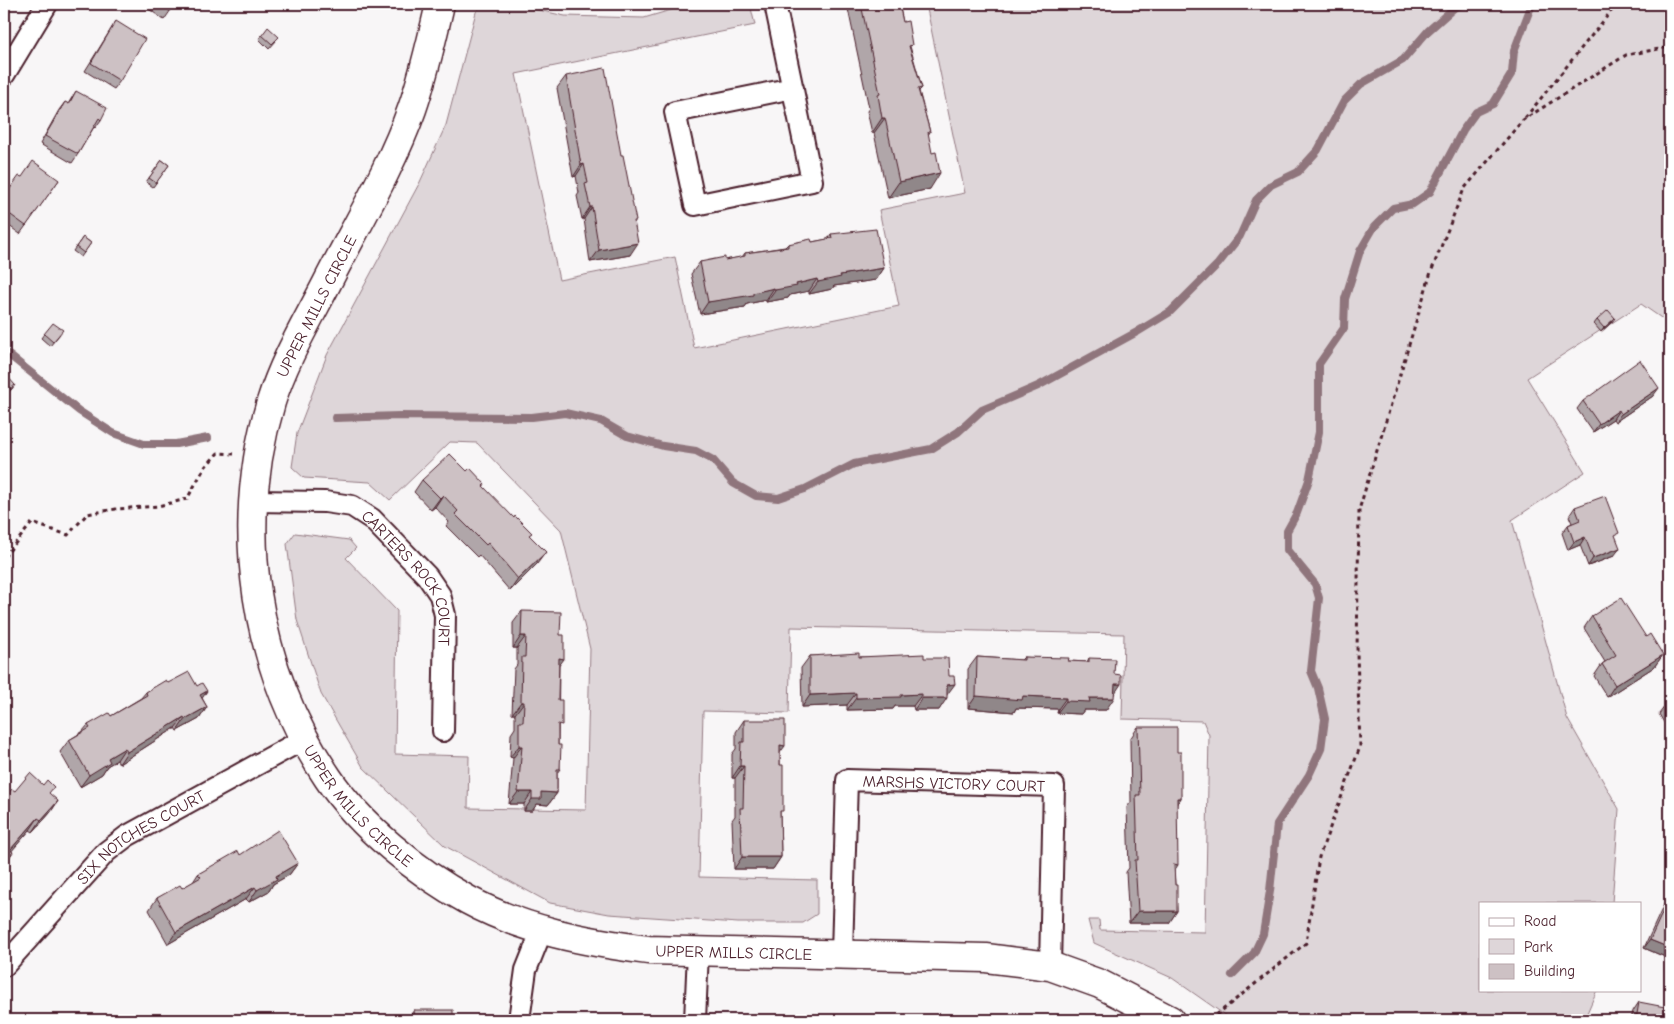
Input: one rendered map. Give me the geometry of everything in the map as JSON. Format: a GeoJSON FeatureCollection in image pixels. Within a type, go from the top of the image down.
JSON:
{"type":"FeatureCollection","features":[{"type":"Feature","properties":{"kind":"street"},"geometry":{"type":"LineString","coordinates":[[4,75],[47,4]]}},
{"type":"Feature","properties":{"kind":"street","name":"UPPER MILLS CIRCLE"},"geometry":{"type":"LineString","coordinates":[[440,4],[411,110],[381,177],[284,364],[270,404],[258,456],[250,534],[254,570],[268,646],[280,684],[304,739],[329,780],[349,805],[374,831],[434,880],[469,901],[542,930],[602,944],[648,950],[842,953],[986,958],[1050,966],[1100,984],[1170,1020]]}},
{"type":"Feature","properties":{"kind":"street"},"geometry":{"type":"LineString","coordinates":[[775,4],[793,88],[812,181],[695,205],[675,112],[793,88]]}},
{"type":"Feature","properties":{"kind":"street","name":"CARTERS ROCK COURT"},"geometry":{"type":"LineString","coordinates":[[252,501],[325,502],[352,506],[372,519],[427,576],[440,595],[445,614],[442,731]]}},
{"type":"Feature","properties":{"kind":"street","name":"SIX NOTCHES COURT"},"geometry":{"type":"LineString","coordinates":[[4,966],[106,852],[127,836],[304,739]]}},
{"type":"Feature","properties":{"kind":"street","name":"MARSHS VICTORY COURT"},"geometry":{"type":"LineString","coordinates":[[842,953],[846,780],[1054,786],[1050,966]]}},
{"type":"Feature","properties":{"kind":"street"},"geometry":{"type":"LineString","coordinates":[[519,1020],[526,970],[542,930]]}},
{"type":"Feature","properties":{"kind":"street"},"geometry":{"type":"LineString","coordinates":[[695,1020],[698,952]]}},
{"type":"Feature","properties":{"kind":"path"},"geometry":{"type":"LineString","coordinates":[[1210,1020],[1306,943],[1320,857],[1360,747],[1357,653],[1359,510],[1431,272],[1464,190],[1617,4]]}},
{"type":"Feature","properties":{"kind":"path"},"geometry":{"type":"LineString","coordinates":[[1523,120],[1626,55],[1670,47]]}},
{"type":"Feature","properties":{"kind":"path"},"geometry":{"type":"LineString","coordinates":[[4,557],[32,522],[68,535],[87,514],[116,509],[158,506],[187,499],[205,467],[218,453],[258,456]]}},
{"type":"Feature","properties":{"kind":"green space"},"geometry":{"type":"Polygon","coordinates":[[[482,4],[512,4],[565,16],[644,18],[691,4],[750,4],[755,25],[516,74],[559,280],[675,257],[694,348],[899,306],[879,210],[965,193],[926,4],[1670,4],[1670,324],[1641,304],[1527,378],[1585,472],[1512,520],[1567,718],[1619,809],[1612,902],[1479,902],[1479,992],[1596,992],[1584,1020],[1232,1020],[1172,978],[1094,943],[1088,920],[1099,920],[1100,930],[1205,932],[1209,735],[1203,721],[1122,719],[1124,634],[791,627],[789,713],[703,711],[699,877],[817,880],[817,914],[803,923],[738,923],[609,914],[550,903],[445,846],[363,767],[321,694],[297,620],[287,544],[295,533],[349,540],[356,548],[346,558],[397,611],[395,754],[469,756],[468,808],[586,810],[590,649],[561,530],[477,443],[450,442],[390,500],[370,482],[304,478],[292,467],[297,433],[327,355],[420,182],[446,125],[476,12],[482,4]]]}},
{"type":"Feature","properties":{"kind":"building"},"geometry":{"type":"Polygon","coordinates":[[[159,4],[175,4],[170,11],[159,4]]]}},
{"type":"Feature","properties":{"kind":"building"},"geometry":{"type":"Polygon","coordinates":[[[861,4],[899,4],[903,22],[908,21],[912,45],[909,46],[922,88],[918,89],[930,132],[928,132],[932,153],[936,152],[940,173],[899,182],[885,118],[882,118],[878,95],[880,94],[861,4]]]}},
{"type":"Feature","properties":{"kind":"building"},"geometry":{"type":"Polygon","coordinates":[[[116,21],[145,39],[120,81],[91,63],[116,21]]]}},
{"type":"Feature","properties":{"kind":"building"},"geometry":{"type":"Polygon","coordinates":[[[268,27],[279,37],[272,44],[262,35],[268,27]]]}},
{"type":"Feature","properties":{"kind":"building"},"geometry":{"type":"Polygon","coordinates":[[[605,68],[621,155],[623,155],[636,221],[634,221],[638,243],[599,250],[592,207],[590,207],[585,184],[588,183],[584,164],[581,165],[566,76],[605,68]]]}},
{"type":"Feature","properties":{"kind":"building"},"geometry":{"type":"Polygon","coordinates":[[[76,91],[107,108],[78,154],[45,136],[65,102],[69,104],[76,91]]]}},
{"type":"Feature","properties":{"kind":"building"},"geometry":{"type":"Polygon","coordinates":[[[162,160],[169,165],[156,183],[149,178],[162,160]]]}},
{"type":"Feature","properties":{"kind":"building"},"geometry":{"type":"Polygon","coordinates":[[[33,161],[59,180],[26,226],[4,210],[4,197],[33,161]]]}},
{"type":"Feature","properties":{"kind":"building"},"geometry":{"type":"Polygon","coordinates":[[[876,229],[884,268],[840,275],[841,277],[818,282],[817,279],[796,284],[797,286],[775,290],[774,288],[753,293],[753,295],[708,302],[700,262],[725,257],[725,260],[745,256],[745,253],[788,247],[788,244],[811,239],[812,242],[832,238],[831,234],[876,229]]]}},
{"type":"Feature","properties":{"kind":"building"},"geometry":{"type":"Polygon","coordinates":[[[83,237],[91,243],[84,253],[76,247],[83,237]]]}},
{"type":"Feature","properties":{"kind":"building"},"geometry":{"type":"Polygon","coordinates":[[[1608,310],[1615,318],[1604,328],[1597,320],[1608,310]]]}},
{"type":"Feature","properties":{"kind":"building"},"geometry":{"type":"Polygon","coordinates":[[[53,323],[63,330],[53,342],[44,334],[53,323]]]}},
{"type":"Feature","properties":{"kind":"building"},"geometry":{"type":"Polygon","coordinates":[[[1640,360],[1659,388],[1621,414],[1619,410],[1599,424],[1583,401],[1640,360]]]}},
{"type":"Feature","properties":{"kind":"building"},"geometry":{"type":"Polygon","coordinates":[[[7,376],[15,385],[4,394],[4,379],[7,376]]]}},
{"type":"Feature","properties":{"kind":"building"},"geometry":{"type":"Polygon","coordinates":[[[450,454],[467,471],[470,468],[485,484],[483,486],[514,518],[515,516],[532,533],[529,535],[546,552],[518,579],[488,543],[486,545],[455,514],[458,511],[443,495],[440,498],[422,480],[450,454]]]}},
{"type":"Feature","properties":{"kind":"building"},"geometry":{"type":"Polygon","coordinates":[[[1605,496],[1619,533],[1615,535],[1620,548],[1593,558],[1585,537],[1574,542],[1568,525],[1580,520],[1575,507],[1605,496]]]}},
{"type":"Feature","properties":{"kind":"building"},"geometry":{"type":"Polygon","coordinates":[[[1621,598],[1646,637],[1650,634],[1663,655],[1615,685],[1602,664],[1616,655],[1592,616],[1621,598]]]}},
{"type":"Feature","properties":{"kind":"building"},"geometry":{"type":"Polygon","coordinates":[[[522,611],[561,612],[560,635],[564,635],[564,659],[559,658],[558,700],[562,700],[562,725],[558,724],[558,745],[561,745],[560,769],[557,769],[557,793],[541,792],[541,799],[532,799],[532,792],[518,792],[522,746],[519,746],[519,722],[523,722],[524,702],[521,702],[522,657],[525,657],[526,636],[521,636],[522,611]]]}},
{"type":"Feature","properties":{"kind":"building"},"geometry":{"type":"Polygon","coordinates":[[[859,653],[859,657],[924,654],[924,658],[948,658],[949,676],[954,676],[955,684],[947,685],[947,698],[922,698],[922,694],[901,695],[901,697],[856,698],[856,693],[810,695],[810,656],[859,653]]]}},
{"type":"Feature","properties":{"kind":"building"},"geometry":{"type":"Polygon","coordinates":[[[977,657],[1024,660],[1024,657],[1069,658],[1068,661],[1089,662],[1089,658],[1115,659],[1114,674],[1121,675],[1121,684],[1115,684],[1114,698],[1089,698],[1090,702],[1066,701],[1066,698],[1023,696],[1022,700],[976,696],[977,657]]]}},
{"type":"Feature","properties":{"kind":"building"},"geometry":{"type":"Polygon","coordinates":[[[189,672],[197,686],[202,683],[207,691],[200,695],[207,707],[185,719],[184,717],[127,752],[125,748],[108,758],[110,762],[89,775],[69,740],[90,728],[88,725],[109,713],[111,716],[147,695],[146,692],[166,680],[168,683],[189,672]]]}},
{"type":"Feature","properties":{"kind":"building"},"geometry":{"type":"Polygon","coordinates":[[[1670,703],[1670,715],[1665,706],[1670,703]]]}},
{"type":"Feature","properties":{"kind":"building"},"geometry":{"type":"Polygon","coordinates":[[[744,720],[785,720],[785,746],[780,745],[780,765],[783,765],[783,811],[780,811],[781,857],[742,857],[740,808],[743,808],[744,766],[740,766],[741,742],[744,742],[744,720]]]}},
{"type":"Feature","properties":{"kind":"building"},"geometry":{"type":"Polygon","coordinates":[[[1138,727],[1177,727],[1177,752],[1181,752],[1181,798],[1177,798],[1178,865],[1174,864],[1175,885],[1177,885],[1177,911],[1138,911],[1135,860],[1138,860],[1136,795],[1140,795],[1138,727]]]}},
{"type":"Feature","properties":{"kind":"building"},"geometry":{"type":"Polygon","coordinates":[[[30,773],[43,785],[47,780],[54,787],[49,793],[58,801],[41,820],[38,818],[10,850],[13,852],[4,863],[4,798],[12,789],[15,791],[30,773]]]}},
{"type":"Feature","properties":{"kind":"building"},"geometry":{"type":"Polygon","coordinates":[[[278,830],[298,863],[276,876],[277,879],[257,890],[255,887],[176,932],[157,898],[180,885],[182,888],[201,877],[198,874],[238,851],[240,855],[278,830]]]}},
{"type":"Feature","properties":{"kind":"building"},"geometry":{"type":"Polygon","coordinates":[[[1670,896],[1670,948],[1650,940],[1670,896]]]}},
{"type":"Feature","properties":{"kind":"building"},"geometry":{"type":"Polygon","coordinates":[[[1639,1002],[1670,1008],[1670,1020],[1636,1020],[1639,1002]]]}},
{"type":"Feature","properties":{"kind":"building"},"geometry":{"type":"Polygon","coordinates":[[[414,1010],[453,1010],[453,1020],[415,1020],[414,1010]]]}},
{"type":"Feature","properties":{"kind":"building"},"geometry":{"type":"Polygon","coordinates":[[[776,1018],[815,1018],[815,1020],[776,1020],[776,1018]]]}},
{"type":"Feature","properties":{"kind":"waterway"},"geometry":{"type":"LineString","coordinates":[[335,418],[399,416],[532,417],[565,413],[601,421],[627,436],[663,446],[696,451],[713,460],[733,483],[756,496],[778,498],[805,489],[854,464],[931,449],[958,432],[982,410],[1038,386],[1170,312],[1218,264],[1240,236],[1256,200],[1271,185],[1298,172],[1318,150],[1344,101],[1361,84],[1403,60],[1428,31],[1455,7],[1465,4]]}},
{"type":"Feature","properties":{"kind":"waterway"},"geometry":{"type":"LineString","coordinates":[[1232,975],[1254,953],[1263,934],[1270,891],[1277,824],[1309,775],[1321,749],[1325,719],[1318,688],[1311,671],[1319,598],[1315,584],[1287,550],[1287,531],[1297,513],[1309,480],[1319,432],[1319,364],[1344,328],[1345,299],[1360,251],[1374,227],[1393,208],[1413,204],[1430,192],[1463,130],[1476,112],[1493,104],[1512,73],[1514,51],[1532,4]]}},
{"type":"Feature","properties":{"kind":"waterway"},"geometry":{"type":"LineString","coordinates":[[4,351],[79,411],[113,433],[144,444],[176,444],[208,438]]}}]}
